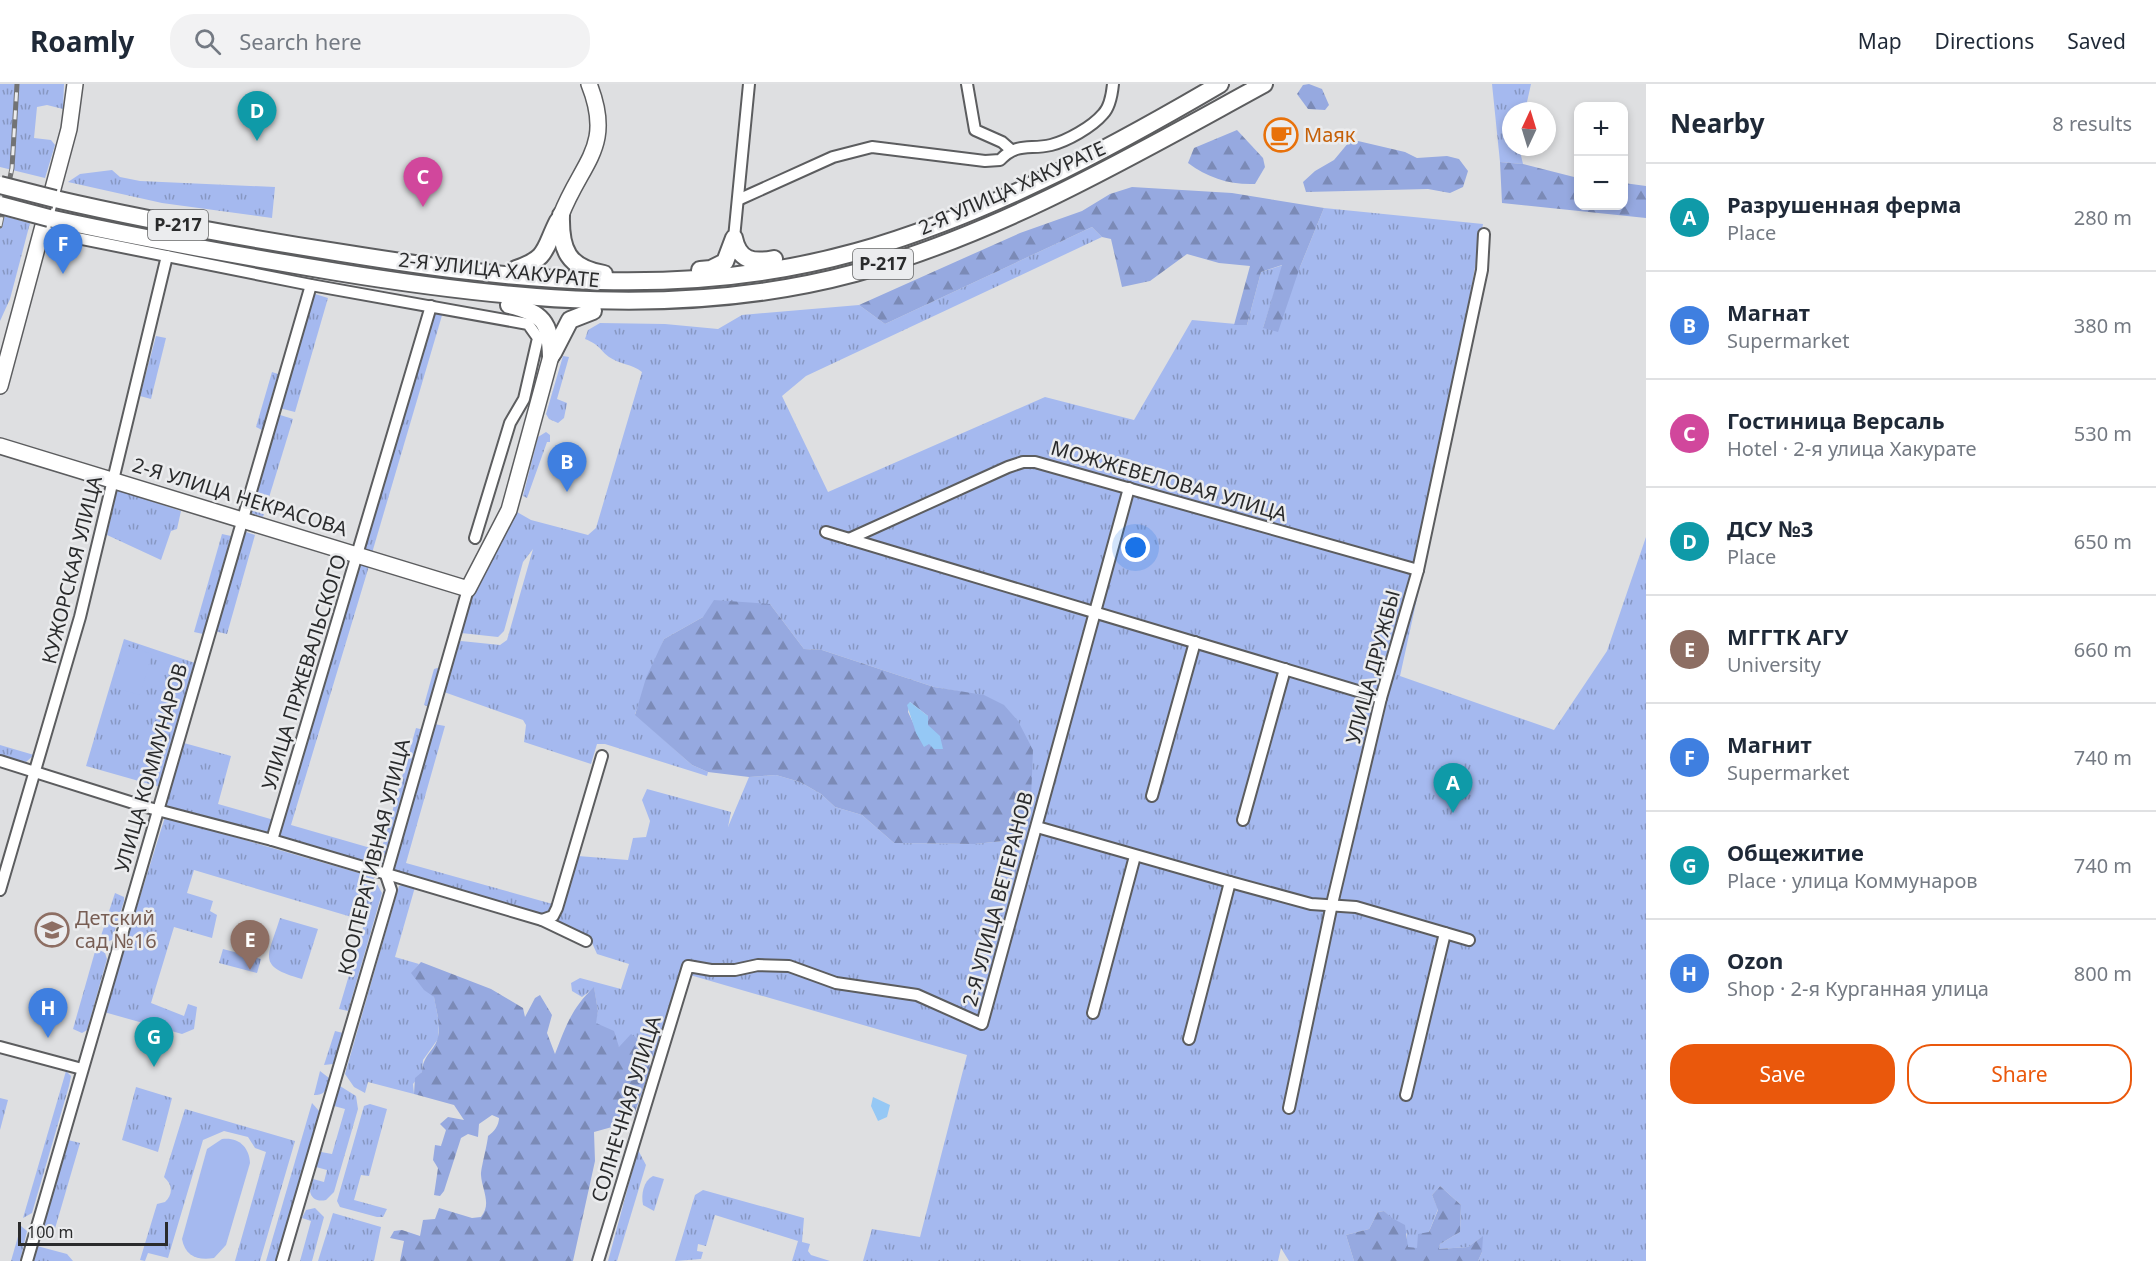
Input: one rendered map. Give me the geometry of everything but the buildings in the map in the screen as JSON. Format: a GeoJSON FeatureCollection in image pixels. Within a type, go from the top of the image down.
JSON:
{"type":"FeatureCollection","features":[{"type":"Feature","properties":{"kind":"main road"},"geometry":{"type":"LineString","coordinates":[[0,386],[46,225],[69,129],[75,84]]}},
{"type":"Feature","properties":{"kind":"main road"},"geometry":{"type":"LineString","coordinates":[[516,269],[540,258],[547,250],[563,210],[590,161],[598,141],[598,115],[589,84]]}},
{"type":"Feature","properties":{"kind":"main road","name":"2-Я УЛИЦА ХАКУРАТЕ"},"geometry":{"type":"LineString","coordinates":[[0,185],[174,225],[301,247],[516,278],[717,278],[804,264],[911,234],[991,205],[1157,120],[1220,84]]}},
{"type":"Feature","properties":{"kind":"main road","name":"2-Я УЛИЦА ХАКУРАТЕ"},"geometry":{"type":"LineString","coordinates":[[46,225],[170,243],[432,287],[603,308],[789,288],[854,273],[931,249],[1042,202],[1264,84]]}},
{"type":"Feature","properties":{"kind":"main road"},"geometry":{"type":"LineString","coordinates":[[435,267],[478,265],[608,277],[711,269],[845,245],[1023,189]]}},
{"type":"Feature","properties":{"kind":"main road"},"geometry":{"type":"LineString","coordinates":[[0,205],[46,225]]}},
{"type":"Feature","properties":{"kind":"main road"},"geometry":{"type":"LineString","coordinates":[[563,210],[562,243],[571,259],[581,269],[608,277]]}},
{"type":"Feature","properties":{"kind":"main road"},"geometry":{"type":"LineString","coordinates":[[734,238],[739,253],[747,260],[758,262]]}},
{"type":"Feature","properties":{"kind":"main road"},"geometry":{"type":"LineString","coordinates":[[711,269],[725,262],[734,238]]}},
{"type":"Feature","properties":{"kind":"main road"},"geometry":{"type":"LineString","coordinates":[[432,287],[532,310],[545,324],[550,339],[551,356]]}},
{"type":"Feature","properties":{"kind":"main road"},"geometry":{"type":"LineString","coordinates":[[512,305],[603,308]]}},
{"type":"Feature","properties":{"kind":"main road"},"geometry":{"type":"LineString","coordinates":[[551,356],[570,320],[603,308]]}},
{"type":"Feature","properties":{"kind":"main road","name":"КООПЕРАТИВНАЯ УЛИЦА"},"geometry":{"type":"LineString","coordinates":[[468,589],[509,510],[551,356]]}},
{"type":"Feature","properties":{"kind":"main road","name":"2-Я УЛИЦА НЕКРАСОВА"},"geometry":{"type":"LineString","coordinates":[[0,446],[468,589]]}},
{"type":"Feature","properties":{"kind":"street"},"geometry":{"type":"LineString","coordinates":[[734,238],[740,199],[748,84]]}},
{"type":"Feature","properties":{"kind":"street"},"geometry":{"type":"LineString","coordinates":[[967,84],[975,130],[1002,142],[1010,150]]}},
{"type":"Feature","properties":{"kind":"street"},"geometry":{"type":"LineString","coordinates":[[740,199],[852,150],[891,148],[985,161],[1000,160],[1010,150],[1053,145],[1080,131],[1103,114],[1111,97],[1113,84]]}},
{"type":"Feature","properties":{"kind":"street","name":"2-Я УЛИЦА ХАКУРАТЕ"},"geometry":{"type":"LineString","coordinates":[[46,225],[167,256],[311,285],[528,324],[538,338],[524,399],[510,423],[475,538]]}},
{"type":"Feature","properties":{"kind":"street","name":"УЛИЦА ДРУЖБЫ"},"geometry":{"type":"LineString","coordinates":[[1289,1108],[1332,904],[1381,698],[1418,570],[1482,270],[1484,234]]}},
{"type":"Feature","properties":{"kind":"street","name":"КУЖОРСКАЯ УЛИЦА"},"geometry":{"type":"LineString","coordinates":[[0,890],[80,617],[167,256]]}},
{"type":"Feature","properties":{"kind":"street","name":"УЛИЦА КОММУНАРОВ"},"geometry":{"type":"LineString","coordinates":[[27,1261],[311,285]]}},
{"type":"Feature","properties":{"kind":"street","name":"УЛИЦА ПРЖЕВАЛЬСКОГО"},"geometry":{"type":"LineString","coordinates":[[272,840],[431,306]]}},
{"type":"Feature","properties":{"kind":"street","name":"МОЖЖЕВЕЛОВАЯ УЛИЦА"},"geometry":{"type":"LineString","coordinates":[[849,539],[1023,462],[1035,462],[1418,570]]}},
{"type":"Feature","properties":{"kind":"street","name":"2-Я УЛИЦА ВЕТЕРАНОВ"},"geometry":{"type":"LineString","coordinates":[[688,966],[711,970],[735,970],[758,965],[789,966],[836,983],[917,995],[982,1024],[1129,488]]}},
{"type":"Feature","properties":{"kind":"street"},"geometry":{"type":"LineString","coordinates":[[826,532],[1381,698]]}},
{"type":"Feature","properties":{"kind":"street","name":"КООПЕРАТИВНАЯ УЛИЦА"},"geometry":{"type":"LineString","coordinates":[[282,1261],[391,890],[387,875],[468,589]]}},
{"type":"Feature","properties":{"kind":"street"},"geometry":{"type":"LineString","coordinates":[[1152,796],[1195,642]]}},
{"type":"Feature","properties":{"kind":"street"},"geometry":{"type":"LineString","coordinates":[[1243,820],[1285,669]]}},
{"type":"Feature","properties":{"kind":"street"},"geometry":{"type":"LineString","coordinates":[[542,920],[553,916],[557,908],[602,756]]}},
{"type":"Feature","properties":{"kind":"street"},"geometry":{"type":"LineString","coordinates":[[0,761],[157,810],[272,840],[542,920],[586,941]]}},
{"type":"Feature","properties":{"kind":"street"},"geometry":{"type":"LineString","coordinates":[[1037,827],[1311,904],[1356,907],[1469,940]]}},
{"type":"Feature","properties":{"kind":"street"},"geometry":{"type":"LineString","coordinates":[[1093,1013],[1135,856]]}},
{"type":"Feature","properties":{"kind":"street"},"geometry":{"type":"LineString","coordinates":[[1189,1039],[1230,882]]}},
{"type":"Feature","properties":{"kind":"street"},"geometry":{"type":"LineString","coordinates":[[1406,1095],[1445,933]]}},
{"type":"Feature","properties":{"kind":"street","name":"СОЛНЕЧНАЯ УЛИЦА"},"geometry":{"type":"LineString","coordinates":[[598,1261],[688,966]]}},
{"type":"Feature","properties":{"kind":"street"},"geometry":{"type":"LineString","coordinates":[[0,1047],[82,1069]]}},
{"type":"Feature","properties":{"kind":"green space"},"geometry":{"type":"Polygon","coordinates":[[[0,84],[64,84],[63,109],[47,105],[37,107],[34,138],[51,140],[55,145],[45,178],[0,167],[0,84]]]}},
{"type":"Feature","properties":{"kind":"green space"},"geometry":{"type":"Polygon","coordinates":[[[1309,84],[1322,89],[1329,105],[1325,110],[1308,109],[1297,94],[1303,85],[1309,84]]]}},
{"type":"Feature","properties":{"kind":"green space"},"geometry":{"type":"Polygon","coordinates":[[[1492,84],[1531,84],[1527,102],[1502,102],[1502,156],[1521,156],[1523,164],[1500,162],[1492,84]]]}},
{"type":"Feature","properties":{"kind":"green space"},"geometry":{"type":"Polygon","coordinates":[[[1237,130],[1263,158],[1265,167],[1255,184],[1220,180],[1188,163],[1194,148],[1237,130]]]}},
{"type":"Feature","properties":{"kind":"green space"},"geometry":{"type":"Polygon","coordinates":[[[1358,141],[1405,152],[1417,158],[1447,156],[1459,159],[1468,171],[1463,187],[1450,193],[1428,189],[1306,192],[1303,182],[1315,171],[1334,160],[1349,142],[1358,141]]]}},
{"type":"Feature","properties":{"kind":"green space"},"geometry":{"type":"Polygon","coordinates":[[[1500,162],[1523,164],[1574,177],[1574,210],[1628,210],[1628,184],[1646,186],[1646,218],[1502,203],[1500,162]]]}},
{"type":"Feature","properties":{"kind":"green space"},"geometry":{"type":"Polygon","coordinates":[[[112,170],[120,177],[140,181],[275,187],[272,218],[162,203],[68,182],[80,174],[112,170]]]}},
{"type":"Feature","properties":{"kind":"green space"},"geometry":{"type":"Polygon","coordinates":[[[1132,187],[1232,193],[1324,208],[1300,267],[1278,332],[1263,328],[1282,265],[1261,272],[1247,325],[1234,325],[1250,266],[1219,263],[1187,254],[1150,281],[1122,287],[1111,239],[1102,237],[1092,227],[885,324],[859,305],[1020,233],[1082,211],[1110,194],[1132,187]]]}},
{"type":"Feature","properties":{"kind":"green space"},"geometry":{"type":"Polygon","coordinates":[[[1324,208],[1483,224],[1444,436],[1425,518],[1434,521],[1400,676],[1554,730],[1607,651],[1646,537],[1646,1261],[1478,1261],[1482,1252],[1482,1237],[1468,1247],[1439,1249],[1440,1244],[1460,1232],[1461,1205],[1440,1186],[1432,1195],[1438,1209],[1429,1232],[1417,1248],[1407,1248],[1407,1234],[1384,1211],[1378,1212],[1369,1229],[1346,1235],[1354,1261],[1289,1261],[1281,1248],[1278,1261],[863,1261],[872,1229],[920,1237],[967,1055],[683,973],[654,1059],[647,1047],[619,1047],[595,1023],[598,1011],[594,988],[582,997],[572,991],[571,983],[580,978],[621,989],[629,964],[597,954],[589,936],[557,923],[558,915],[578,856],[628,860],[633,838],[646,837],[650,821],[642,800],[647,789],[731,812],[728,827],[749,777],[776,775],[800,782],[821,794],[835,807],[862,815],[894,843],[975,844],[1003,841],[1030,810],[1029,790],[984,696],[934,687],[822,650],[804,649],[770,604],[703,617],[664,639],[635,714],[692,765],[708,772],[707,776],[605,744],[597,744],[591,764],[524,742],[526,725],[523,720],[444,692],[457,644],[461,641],[500,645],[507,640],[533,549],[523,562],[504,631],[498,637],[461,633],[471,594],[517,512],[531,520],[588,535],[596,528],[642,372],[613,359],[597,345],[585,339],[588,330],[600,323],[665,324],[718,329],[742,315],[859,305],[885,324],[1092,227],[1102,237],[806,376],[782,396],[828,492],[1045,397],[1134,420],[1192,320],[1247,325],[1261,272],[1283,265],[1263,328],[1300,267],[1324,208]]]}},
{"type":"Feature","properties":{"kind":"green space"},"geometry":{"type":"Polygon","coordinates":[[[0,215],[30,223],[10,299],[0,321],[0,215]]]}},
{"type":"Feature","properties":{"kind":"green space"},"geometry":{"type":"Polygon","coordinates":[[[312,293],[328,298],[295,412],[279,408],[312,293]]]}},
{"type":"Feature","properties":{"kind":"green space"},"geometry":{"type":"Polygon","coordinates":[[[432,312],[443,312],[372,553],[363,550],[432,312]]]}},
{"type":"Feature","properties":{"kind":"green space"},"geometry":{"type":"Polygon","coordinates":[[[156,336],[166,338],[151,399],[140,396],[156,336]]]}},
{"type":"Feature","properties":{"kind":"green space"},"geometry":{"type":"Polygon","coordinates":[[[563,356],[569,357],[557,399],[567,403],[564,418],[558,423],[549,419],[546,414],[563,356]]]}},
{"type":"Feature","properties":{"kind":"green space"},"geometry":{"type":"Polygon","coordinates":[[[272,372],[278,374],[262,430],[256,427],[272,372]]]}},
{"type":"Feature","properties":{"kind":"green space"},"geometry":{"type":"Polygon","coordinates":[[[277,414],[293,419],[263,517],[247,512],[277,414]]]}},
{"type":"Feature","properties":{"kind":"green space"},"geometry":{"type":"Polygon","coordinates":[[[546,432],[550,435],[550,442],[547,442],[527,498],[523,496],[538,437],[546,432]]]}},
{"type":"Feature","properties":{"kind":"green space"},"geometry":{"type":"Polygon","coordinates":[[[117,490],[181,511],[177,529],[171,531],[161,560],[107,535],[117,490]]]}},
{"type":"Feature","properties":{"kind":"green space"},"geometry":{"type":"Polygon","coordinates":[[[243,531],[255,535],[227,634],[214,631],[243,531]]]}},
{"type":"Feature","properties":{"kind":"green space"},"geometry":{"type":"Polygon","coordinates":[[[222,534],[231,536],[203,634],[194,632],[222,534]]]}},
{"type":"Feature","properties":{"kind":"green space"},"geometry":{"type":"Polygon","coordinates":[[[357,564],[369,566],[291,825],[381,851],[416,728],[424,730],[387,859],[380,865],[287,840],[277,835],[357,564]]]}},
{"type":"Feature","properties":{"kind":"green space"},"geometry":{"type":"Polygon","coordinates":[[[714,600],[770,604],[804,649],[822,650],[934,687],[984,695],[1004,705],[1018,721],[1033,750],[1030,823],[1003,841],[975,844],[894,843],[862,815],[835,807],[821,794],[800,782],[776,775],[749,777],[708,772],[692,765],[635,715],[646,678],[664,639],[703,617],[714,600]],[[910,702],[908,712],[924,746],[934,733],[927,725],[928,716],[910,702]]]}},
{"type":"Feature","properties":{"kind":"green space"},"geometry":{"type":"Polygon","coordinates":[[[124,639],[195,663],[160,787],[86,766],[124,639]]]}},
{"type":"Feature","properties":{"kind":"green space"},"geometry":{"type":"Polygon","coordinates":[[[124,645],[152,654],[140,695],[112,687],[124,645]]]}},
{"type":"Feature","properties":{"kind":"green space"},"geometry":{"type":"Polygon","coordinates":[[[441,667],[430,707],[424,705],[434,669],[441,667]]]}},
{"type":"Feature","properties":{"kind":"green space"},"geometry":{"type":"Polygon","coordinates":[[[434,724],[445,726],[406,863],[556,905],[550,913],[542,915],[390,874],[434,724]]]}},
{"type":"Feature","properties":{"kind":"green space"},"geometry":{"type":"Polygon","coordinates":[[[184,743],[231,756],[218,804],[274,820],[268,834],[166,806],[184,743]]]}},
{"type":"Feature","properties":{"kind":"green space"},"geometry":{"type":"Polygon","coordinates":[[[0,745],[34,755],[26,762],[0,756],[0,745]]]}},
{"type":"Feature","properties":{"kind":"green space"},"geometry":{"type":"Polygon","coordinates":[[[165,817],[373,877],[382,893],[348,1011],[339,1009],[365,921],[194,870],[187,893],[213,901],[210,911],[217,915],[212,938],[174,927],[151,1003],[184,1016],[188,1004],[197,1007],[194,1029],[182,1034],[104,1012],[165,817]]]}},
{"type":"Feature","properties":{"kind":"green space"},"geometry":{"type":"Polygon","coordinates":[[[399,886],[415,887],[395,957],[419,964],[412,973],[434,997],[439,1023],[438,1039],[423,1060],[422,1072],[413,1084],[414,1094],[368,1082],[365,1093],[354,1087],[345,1074],[399,886]]]}},
{"type":"Feature","properties":{"kind":"green space"},"geometry":{"type":"Polygon","coordinates":[[[115,893],[124,897],[124,901],[112,940],[99,942],[115,893]]]}},
{"type":"Feature","properties":{"kind":"green space"},"geometry":{"type":"Polygon","coordinates":[[[280,918],[318,929],[302,979],[277,969],[269,958],[280,918]]]}},
{"type":"Feature","properties":{"kind":"green space"},"geometry":{"type":"Polygon","coordinates":[[[96,948],[105,953],[107,959],[87,1030],[82,1033],[73,1029],[96,948]]]}},
{"type":"Feature","properties":{"kind":"green space"},"geometry":{"type":"Polygon","coordinates":[[[223,949],[261,959],[257,973],[219,963],[223,949]]]}},
{"type":"Feature","properties":{"kind":"green space"},"geometry":{"type":"Polygon","coordinates":[[[421,962],[491,989],[523,1008],[525,1017],[535,998],[540,995],[552,1015],[547,1033],[555,1054],[574,1010],[594,987],[598,1011],[596,1023],[614,1031],[619,1047],[631,1034],[648,1047],[650,1069],[633,1118],[625,1113],[612,1127],[594,1132],[595,1161],[573,1261],[400,1261],[404,1241],[390,1238],[394,1231],[402,1230],[420,1236],[423,1220],[435,1219],[439,1208],[472,1218],[481,1217],[486,1207],[482,1167],[488,1136],[496,1128],[499,1118],[492,1115],[479,1124],[478,1137],[468,1134],[461,1138],[444,1191],[440,1196],[434,1195],[438,1168],[433,1160],[435,1145],[441,1146],[446,1130],[440,1124],[448,1117],[464,1120],[454,1105],[414,1094],[415,1078],[422,1072],[424,1061],[436,1042],[439,1032],[434,997],[424,990],[411,973],[421,962]]]}},
{"type":"Feature","properties":{"kind":"green space"},"geometry":{"type":"Polygon","coordinates":[[[335,1031],[343,1033],[333,1064],[324,1065],[335,1031]]]}},
{"type":"Feature","properties":{"kind":"green space"},"geometry":{"type":"Polygon","coordinates":[[[66,1071],[71,1076],[69,1086],[32,1213],[23,1218],[66,1071]]]}},
{"type":"Feature","properties":{"kind":"green space"},"geometry":{"type":"Polygon","coordinates":[[[320,1071],[329,1078],[328,1082],[323,1093],[314,1095],[320,1071]]]}},
{"type":"Feature","properties":{"kind":"green space"},"geometry":{"type":"Polygon","coordinates":[[[340,1086],[356,1096],[358,1109],[334,1192],[323,1201],[313,1198],[310,1191],[313,1179],[324,1182],[327,1170],[316,1167],[321,1152],[332,1154],[345,1109],[334,1106],[340,1086]]]}},
{"type":"Feature","properties":{"kind":"green space"},"geometry":{"type":"Polygon","coordinates":[[[136,1087],[172,1098],[158,1152],[122,1140],[136,1087]]]}},
{"type":"Feature","properties":{"kind":"green space"},"geometry":{"type":"Polygon","coordinates":[[[0,1098],[8,1100],[0,1130],[0,1098]]]}},
{"type":"Feature","properties":{"kind":"green space"},"geometry":{"type":"Polygon","coordinates":[[[312,1103],[320,1112],[276,1261],[266,1261],[312,1103]]]}},
{"type":"Feature","properties":{"kind":"green space"},"geometry":{"type":"Polygon","coordinates":[[[370,1104],[387,1109],[369,1176],[361,1175],[354,1200],[387,1209],[383,1217],[340,1207],[337,1201],[364,1106],[370,1104]]]}},
{"type":"Feature","properties":{"kind":"green space"},"geometry":{"type":"Polygon","coordinates":[[[185,1109],[295,1141],[260,1261],[235,1261],[266,1152],[255,1148],[248,1137],[224,1131],[203,1140],[168,1258],[148,1253],[145,1261],[140,1260],[157,1204],[165,1202],[171,1193],[169,1183],[164,1177],[185,1109]]]}},
{"type":"Feature","properties":{"kind":"green space"},"geometry":{"type":"Polygon","coordinates":[[[222,1139],[238,1141],[242,1144],[248,1152],[250,1163],[226,1245],[214,1258],[203,1259],[189,1253],[182,1239],[207,1149],[222,1139]]]}},
{"type":"Feature","properties":{"kind":"green space"},"geometry":{"type":"Polygon","coordinates":[[[68,1140],[80,1143],[54,1232],[43,1229],[68,1140]]]}},
{"type":"Feature","properties":{"kind":"green space"},"geometry":{"type":"Polygon","coordinates":[[[638,1150],[646,1165],[617,1261],[608,1261],[638,1150]]]}},
{"type":"Feature","properties":{"kind":"green space"},"geometry":{"type":"Polygon","coordinates":[[[653,1176],[664,1179],[654,1211],[643,1205],[642,1197],[645,1185],[653,1176]]]}},
{"type":"Feature","properties":{"kind":"green space"},"geometry":{"type":"Polygon","coordinates":[[[1440,1186],[1461,1205],[1460,1232],[1440,1244],[1439,1249],[1468,1247],[1483,1236],[1482,1252],[1478,1261],[1354,1261],[1346,1235],[1369,1229],[1378,1212],[1384,1211],[1405,1225],[1408,1247],[1417,1248],[1418,1234],[1429,1232],[1438,1210],[1432,1195],[1440,1186]]]}},
{"type":"Feature","properties":{"kind":"green space"},"geometry":{"type":"Polygon","coordinates":[[[703,1190],[804,1218],[802,1242],[810,1244],[808,1251],[811,1255],[830,1261],[792,1261],[798,1241],[715,1215],[706,1246],[698,1244],[697,1251],[703,1252],[701,1259],[675,1261],[695,1195],[703,1190]]]}},
{"type":"Feature","properties":{"kind":"green space"},"geometry":{"type":"Polygon","coordinates":[[[315,1208],[324,1217],[312,1261],[300,1261],[311,1221],[302,1218],[306,1210],[315,1208]]]}},
{"type":"Feature","properties":{"kind":"green space"},"geometry":{"type":"Polygon","coordinates":[[[333,1213],[381,1227],[374,1261],[318,1261],[333,1213]]]}},
{"type":"Feature","properties":{"kind":"green space"},"geometry":{"type":"Polygon","coordinates":[[[21,1226],[27,1231],[20,1261],[11,1261],[21,1226]]]}},
{"type":"Feature","properties":{"kind":"green space"},"geometry":{"type":"Polygon","coordinates":[[[37,1246],[67,1254],[73,1261],[33,1261],[37,1246]]]}},
{"type":"Feature","properties":{"kind":"shaded area"},"geometry":{"type":"Polygon","coordinates":[[[910,702],[928,716],[928,725],[940,736],[943,749],[934,749],[929,744],[924,747],[916,733],[907,705],[910,702]]]}},
{"type":"Feature","properties":{"kind":"shaded area"},"geometry":{"type":"Polygon","coordinates":[[[873,1097],[890,1105],[887,1117],[878,1121],[871,1106],[873,1097]]]}},
{"type":"Feature","properties":{"kind":"railway"},"geometry":{"type":"LineString","coordinates":[[0,226],[12,168],[17,84]]}},
{"type":"Feature","properties":{"kind":"place","name":"Маяк"},"geometry":{"type":"Point","coordinates":[1281,135]}},
{"type":"Feature","properties":{"kind":"place","name":"ДСУ №3"},"geometry":{"type":"Point","coordinates":[257,141]}},
{"type":"Feature","properties":{"kind":"place","name":"Гостиница Версаль"},"geometry":{"type":"Point","coordinates":[423,207]}},
{"type":"Feature","properties":{"kind":"place","name":"Магнит"},"geometry":{"type":"Point","coordinates":[63,274]}},
{"type":"Feature","properties":{"kind":"place","name":"Магнат"},"geometry":{"type":"Point","coordinates":[567,492]}},
{"type":"Feature","properties":{"kind":"place","name":"Разрушенная ферма"},"geometry":{"type":"Point","coordinates":[1453,813]}},
{"type":"Feature","properties":{"kind":"place","name":"Детский сад №16"},"geometry":{"type":"Point","coordinates":[52,930]}},
{"type":"Feature","properties":{"kind":"place","name":"МГГТК АГУ"},"geometry":{"type":"Point","coordinates":[250,970]}},
{"type":"Feature","properties":{"kind":"place","name":"Ozon"},"geometry":{"type":"Point","coordinates":[48,1038]}},
{"type":"Feature","properties":{"kind":"place","name":"Общежитие"},"geometry":{"type":"Point","coordinates":[154,1067]}}]}
